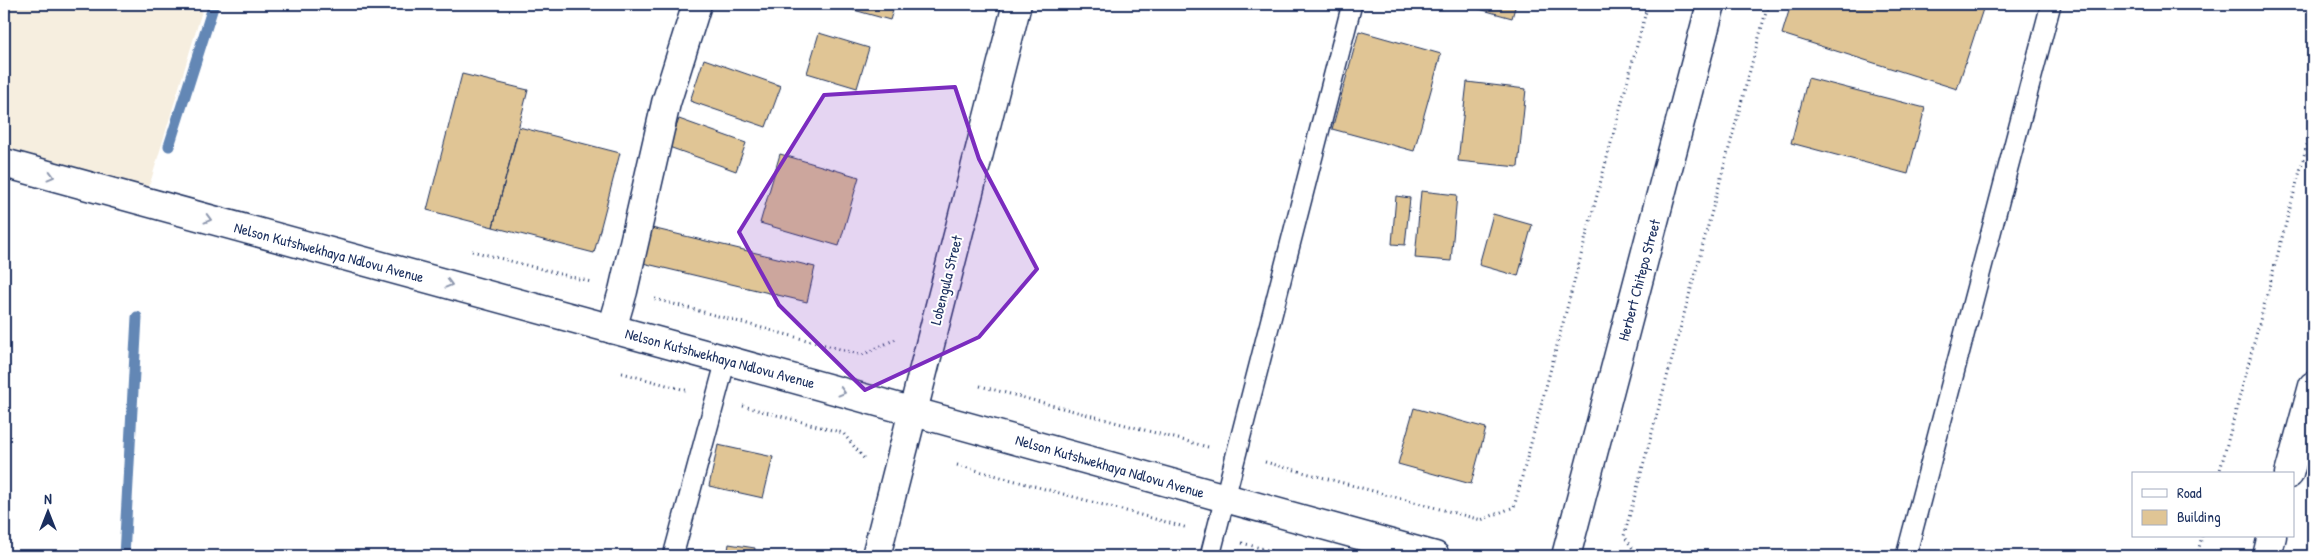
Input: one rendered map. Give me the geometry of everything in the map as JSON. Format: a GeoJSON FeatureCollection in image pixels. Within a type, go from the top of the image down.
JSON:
{"type":"FeatureCollection","features":[{"type":"Feature","properties":{"kind":"street"},"geometry":{"type":"LineString","coordinates":[[612,329],[623,291],[666,103],[697,4]]}},
{"type":"Feature","properties":{"kind":"street","name":"Lobengula Street"},"geometry":{"type":"LineString","coordinates":[[876,556],[1017,4]]}},
{"type":"Feature","properties":{"kind":"street","name":"Herbert Chitepo Street"},"geometry":{"type":"LineString","coordinates":[[1566,556],[1711,4]]}},
{"type":"Feature","properties":{"kind":"street","name":"Nelson Kutshwekhaya Ndlovu Avenue"},"geometry":{"type":"LineString","coordinates":[[4,163],[913,411],[1435,556]]}},
{"type":"Feature","properties":{"kind":"street"},"geometry":{"type":"LineString","coordinates":[[2290,472],[2313,386]]}},
{"type":"Feature","properties":{"kind":"street"},"geometry":{"type":"LineString","coordinates":[[2267,556],[2272,538]]}},
{"type":"Feature","properties":{"kind":"lane"},"geometry":{"type":"LineString","coordinates":[[1210,556],[1352,4]]}},
{"type":"Feature","properties":{"kind":"lane"},"geometry":{"type":"LineString","coordinates":[[1906,556],[2051,4]]}},
{"type":"Feature","properties":{"kind":"lane"},"geometry":{"type":"LineString","coordinates":[[673,556],[726,360]]}},
{"type":"Feature","properties":{"kind":"path"},"geometry":{"type":"LineString","coordinates":[[1481,520],[1514,507],[1648,4]]}},
{"type":"Feature","properties":{"kind":"path"},"geometry":{"type":"LineString","coordinates":[[1638,556],[1624,536],[1768,4]]}},
{"type":"Feature","properties":{"kind":"path"},"geometry":{"type":"LineString","coordinates":[[2220,472],[2313,122]]}},
{"type":"Feature","properties":{"kind":"path"},"geometry":{"type":"LineString","coordinates":[[472,250],[862,355],[906,334]]}},
{"type":"Feature","properties":{"kind":"path"},"geometry":{"type":"LineString","coordinates":[[622,373],[843,434],[871,467]]}},
{"type":"Feature","properties":{"kind":"path"},"geometry":{"type":"LineString","coordinates":[[957,465],[1290,556]]}},
{"type":"Feature","properties":{"kind":"path"},"geometry":{"type":"LineString","coordinates":[[2197,556],[2202,538]]}},
{"type":"Feature","properties":{"kind":"highlighted area"},"geometry":{"type":"Polygon","coordinates":[[[955,87],[979,159],[1037,269],[979,337],[865,390],[779,305],[739,232],[824,95],[955,87]]]}},
{"type":"Feature","properties":{"kind":"shaded area"},"geometry":{"type":"Polygon","coordinates":[[[4,4],[204,4],[149,187],[4,147],[4,4]]]}},
{"type":"Feature","properties":{"kind":"building"},"geometry":{"type":"Polygon","coordinates":[[[832,4],[895,4],[890,20],[832,4]]]}},
{"type":"Feature","properties":{"kind":"building"},"geometry":{"type":"Polygon","coordinates":[[[1473,4],[1516,4],[1512,18],[1472,7],[1473,4]]]}},
{"type":"Feature","properties":{"kind":"building"},"geometry":{"type":"Polygon","coordinates":[[[1791,4],[1968,4],[1983,9],[1957,89],[1782,34],[1791,4]]]}},
{"type":"Feature","properties":{"kind":"building"},"geometry":{"type":"Polygon","coordinates":[[[1359,31],[1441,54],[1414,151],[1332,129],[1359,31]]]}},
{"type":"Feature","properties":{"kind":"building"},"geometry":{"type":"Polygon","coordinates":[[[819,33],[869,48],[857,88],[807,73],[819,33]]]}},
{"type":"Feature","properties":{"kind":"building"},"geometry":{"type":"Polygon","coordinates":[[[704,59],[781,86],[766,127],[690,101],[704,59]]]}},
{"type":"Feature","properties":{"kind":"building"},"geometry":{"type":"Polygon","coordinates":[[[462,74],[528,90],[493,227],[427,210],[462,74]]]}},
{"type":"Feature","properties":{"kind":"building"},"geometry":{"type":"Polygon","coordinates":[[[1808,78],[1925,108],[1908,174],[1791,143],[1808,78]]]}},
{"type":"Feature","properties":{"kind":"building"},"geometry":{"type":"Polygon","coordinates":[[[1467,82],[1526,89],[1518,167],[1458,161],[1467,82]]]}},
{"type":"Feature","properties":{"kind":"building"},"geometry":{"type":"Polygon","coordinates":[[[679,119],[746,143],[736,171],[669,147],[679,119]]]}},
{"type":"Feature","properties":{"kind":"building"},"geometry":{"type":"Polygon","coordinates":[[[519,127],[620,153],[594,253],[493,227],[519,127]]]}},
{"type":"Feature","properties":{"kind":"building"},"geometry":{"type":"Polygon","coordinates":[[[780,154],[859,177],[839,246],[760,223],[780,154]]]}},
{"type":"Feature","properties":{"kind":"building"},"geometry":{"type":"Polygon","coordinates":[[[1421,191],[1457,195],[1451,261],[1415,258],[1421,191]]]}},
{"type":"Feature","properties":{"kind":"building"},"geometry":{"type":"Polygon","coordinates":[[[1396,196],[1410,198],[1405,245],[1392,244],[1396,196]]]}},
{"type":"Feature","properties":{"kind":"building"},"geometry":{"type":"Polygon","coordinates":[[[1493,214],[1532,225],[1518,276],[1479,265],[1493,214]]]}},
{"type":"Feature","properties":{"kind":"building"},"geometry":{"type":"Polygon","coordinates":[[[639,225],[815,267],[807,302],[630,260],[639,225]]]}},
{"type":"Feature","properties":{"kind":"building"},"geometry":{"type":"Polygon","coordinates":[[[1414,408],[1486,428],[1471,484],[1398,464],[1414,408]]]}},
{"type":"Feature","properties":{"kind":"building"},"geometry":{"type":"Polygon","coordinates":[[[718,445],[773,457],[763,498],[709,486],[718,445]]]}},
{"type":"Feature","properties":{"kind":"building"},"geometry":{"type":"Polygon","coordinates":[[[729,544],[755,548],[754,556],[727,556],[729,544]]]}},
{"type":"Feature","properties":{"kind":"waterway"},"geometry":{"type":"LineString","coordinates":[[169,146],[214,4]]}},
{"type":"Feature","properties":{"kind":"waterway"},"geometry":{"type":"LineString","coordinates":[[124,556],[137,317]]}}]}
